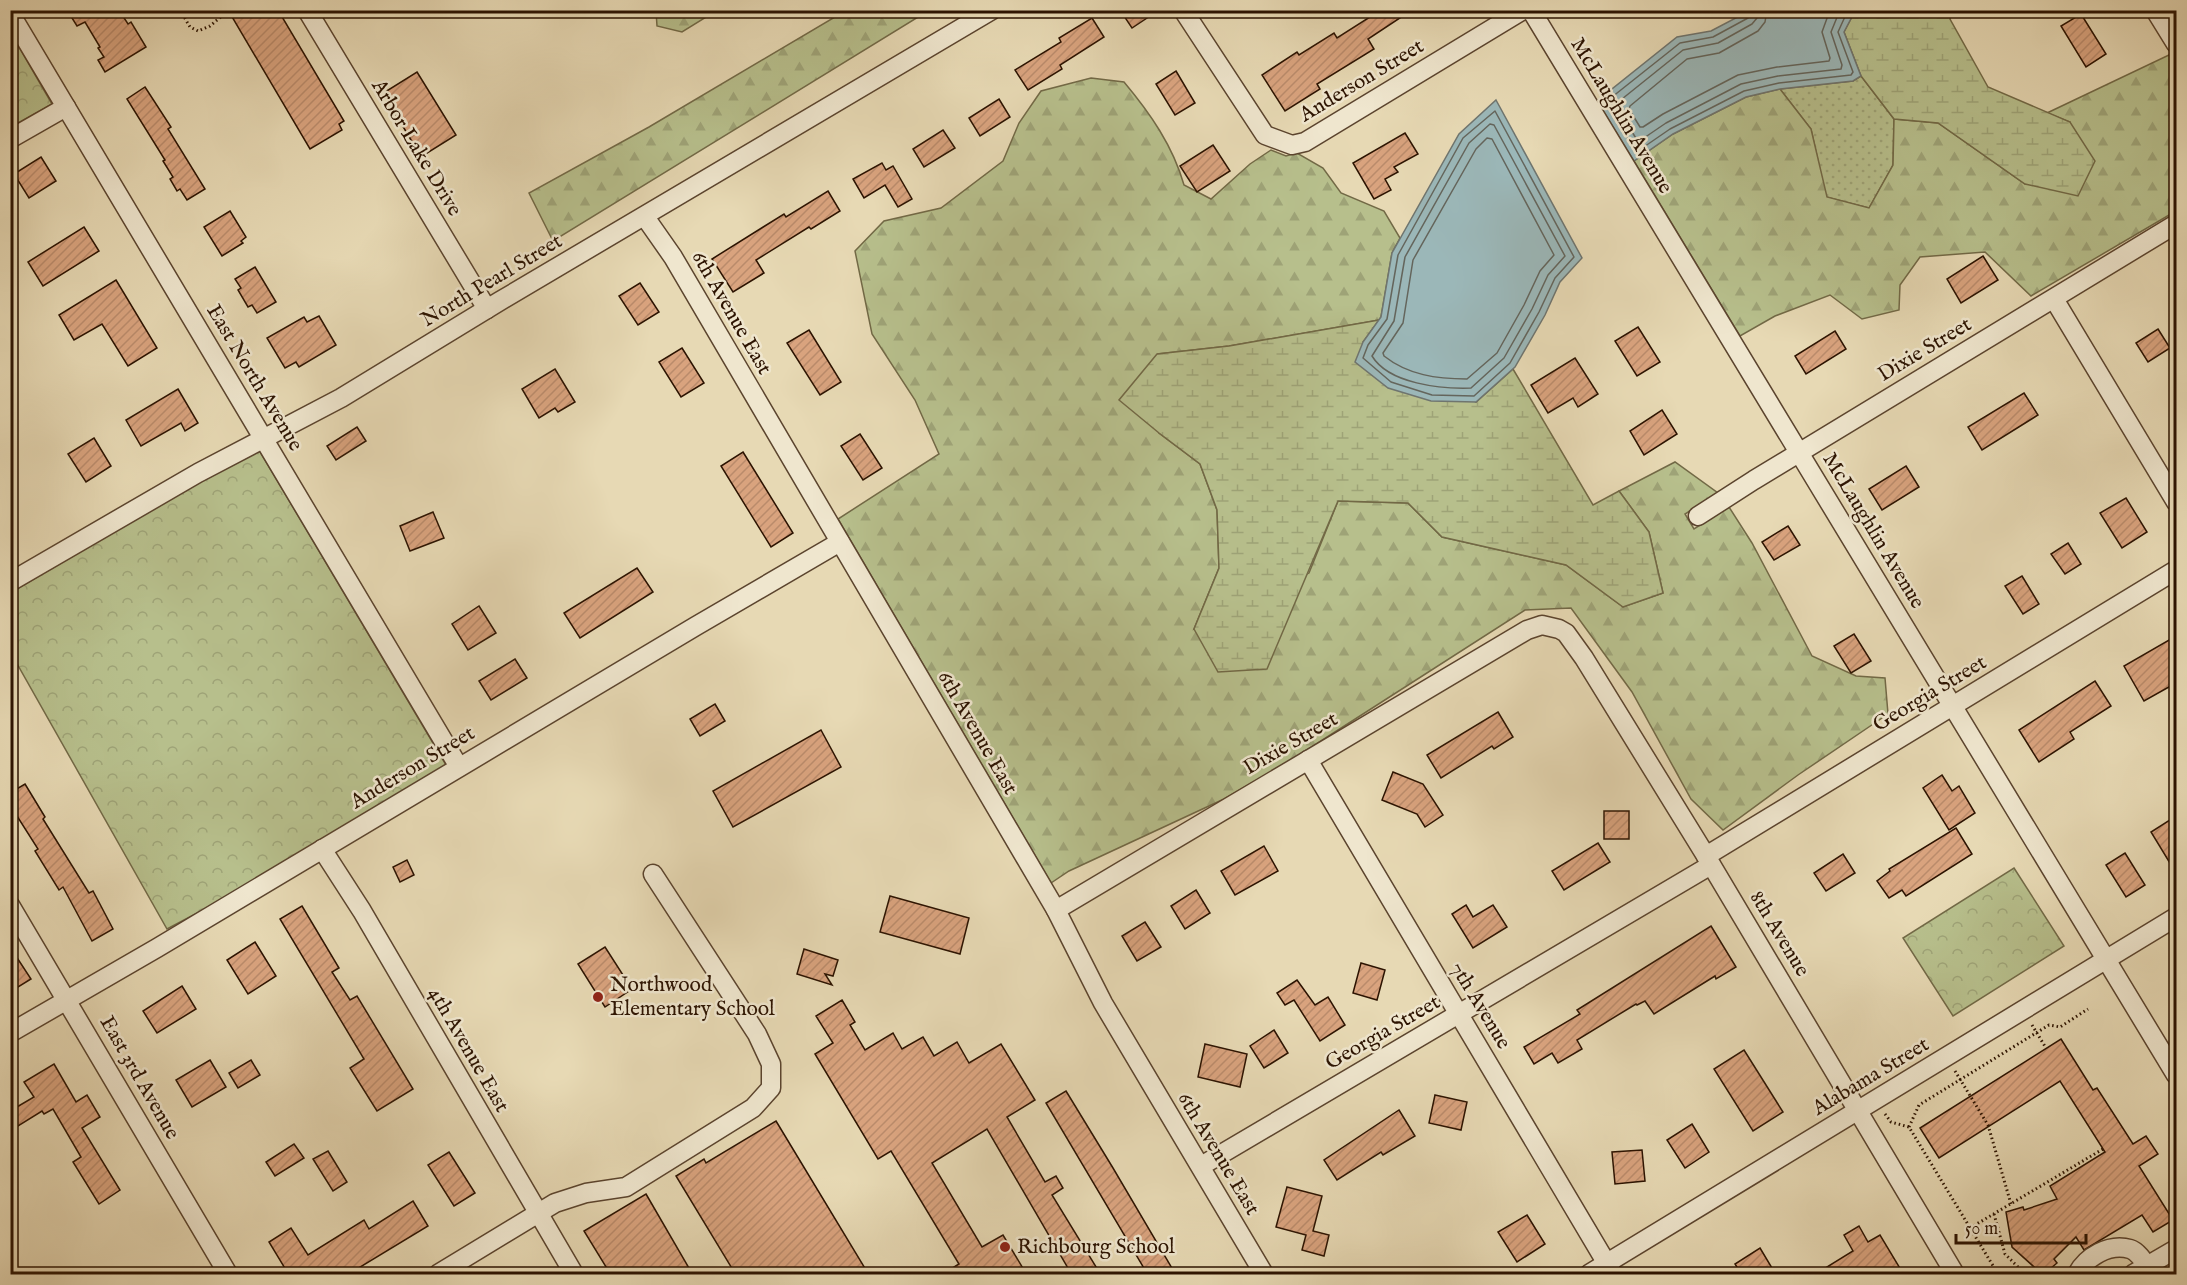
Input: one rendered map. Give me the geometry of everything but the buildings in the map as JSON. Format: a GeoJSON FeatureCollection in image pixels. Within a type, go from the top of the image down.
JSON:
{"type":"FeatureCollection","features":[{"type":"Feature","properties":{"kind":"street","name":"Arbor Lake Drive"},"geometry":{"type":"LineString","coordinates":[[307,10],[488,309]]}},
{"type":"Feature","properties":{"kind":"street","name":"North Pearl Street"},"geometry":{"type":"LineString","coordinates":[[10,582],[198,472],[340,398],[992,10]]}},
{"type":"Feature","properties":{"kind":"street","name":"Anderson Street"},"geometry":{"type":"LineString","coordinates":[[1183,10],[1265,135],[1283,144],[1292,145],[1305,142],[1523,10]]}},
{"type":"Feature","properties":{"kind":"street","name":"McLaughlin Avenue"},"geometry":{"type":"LineString","coordinates":[[1531,10],[2176,1075]]}},
{"type":"Feature","properties":{"kind":"street"},"geometry":{"type":"LineString","coordinates":[[2155,10],[2176,44]]}},
{"type":"Feature","properties":{"kind":"street","name":"East North Avenue"},"geometry":{"type":"LineString","coordinates":[[10,13],[459,767]]}},
{"type":"Feature","properties":{"kind":"street"},"geometry":{"type":"LineString","coordinates":[[10,139],[66,107]]}},
{"type":"Feature","properties":{"kind":"street","name":"6th Avenue East"},"geometry":{"type":"LineString","coordinates":[[645,217],[673,257],[1056,910],[1103,1003],[1264,1275]]}},
{"type":"Feature","properties":{"kind":"street","name":"Dixie Street"},"geometry":{"type":"LineString","coordinates":[[1698,516],[2176,224]]}},
{"type":"Feature","properties":{"kind":"street"},"geometry":{"type":"LineString","coordinates":[[2054,299],[2176,502]]}},
{"type":"Feature","properties":{"kind":"street","name":"Anderson Street"},"geometry":{"type":"LineString","coordinates":[[10,1033],[840,542]]}},
{"type":"Feature","properties":{"kind":"street","name":"Georgia Street"},"geometry":{"type":"LineString","coordinates":[[1201,1166],[1460,1014],[2176,570]]}},
{"type":"Feature","properties":{"kind":"street","name":"Dixie Street"},"geometry":{"type":"LineString","coordinates":[[1056,910],[1527,630],[1542,625],[1552,627]]}},
{"type":"Feature","properties":{"kind":"street","name":"8th Avenue"},"geometry":{"type":"LineString","coordinates":[[1552,627],[1566,633],[1584,658],[1859,1110],[1955,1275]]}},
{"type":"Feature","properties":{"kind":"street","name":"7th Avenue"},"geometry":{"type":"LineString","coordinates":[[1308,760],[1610,1269]]}},
{"type":"Feature","properties":{"kind":"street","name":"4th Avenue East"},"geometry":{"type":"LineString","coordinates":[[322,849],[362,911],[574,1275]]}},
{"type":"Feature","properties":{"kind":"street"},"geometry":{"type":"LineString","coordinates":[[438,1275],[555,1203],[586,1193],[626,1187],[753,1108],[771,1088],[771,1064],[757,1034],[653,874]]}},
{"type":"Feature","properties":{"kind":"street","name":"East 3rd Avenue"},"geometry":{"type":"LineString","coordinates":[[10,905],[228,1275]]}},
{"type":"Feature","properties":{"kind":"street","name":"Alabama Street"},"geometry":{"type":"LineString","coordinates":[[1589,1275],[1610,1269],[1859,1110],[2176,918]]}},
{"type":"Feature","properties":{"kind":"street"},"geometry":{"type":"LineString","coordinates":[[2077,1275],[2085,1262],[2097,1253],[2130,1249],[2136,1252],[2140,1270],[2176,1249]]}},
{"type":"Feature","properties":{"kind":"path"},"geometry":{"type":"LineString","coordinates":[[180,10],[190,27],[198,31],[210,26],[229,10]]}},
{"type":"Feature","properties":{"kind":"path"},"geometry":{"type":"LineString","coordinates":[[1909,1127],[1919,1105],[2049,1025],[2060,1027],[2088,1009]]}},
{"type":"Feature","properties":{"kind":"path"},"geometry":{"type":"LineString","coordinates":[[2024,1010],[2046,1048]]}},
{"type":"Feature","properties":{"kind":"path"},"geometry":{"type":"LineString","coordinates":[[1946,1057],[1988,1125],[2011,1204]]}},
{"type":"Feature","properties":{"kind":"path"},"geometry":{"type":"LineString","coordinates":[[1876,1100],[1891,1122],[1909,1127],[1998,1275]]}},
{"type":"Feature","properties":{"kind":"path"},"geometry":{"type":"LineString","coordinates":[[1970,1228],[2103,1149]]}},
{"type":"Feature","properties":{"kind":"path"},"geometry":{"type":"LineString","coordinates":[[1994,1214],[2005,1254],[2025,1275]]}},
{"type":"Feature","properties":{"kind":"green space"},"geometry":{"type":"Polygon","coordinates":[[[656,10],[716,11],[682,32],[657,26],[656,10]]]}},
{"type":"Feature","properties":{"kind":"green space"},"geometry":{"type":"Polygon","coordinates":[[[845,11],[928,11],[553,241],[529,193],[649,127],[845,11]]]}},
{"type":"Feature","properties":{"kind":"green space"},"geometry":{"type":"Polygon","coordinates":[[[1855,11],[1951,11],[1950,19],[1988,87],[2070,122],[2095,161],[2078,196],[2025,184],[1938,123],[1894,119],[1861,76],[1844,32],[1855,11]]]}},
{"type":"Feature","properties":{"kind":"green space"},"geometry":{"type":"Polygon","coordinates":[[[11,33],[52,104],[10,127],[11,33]]]}},
{"type":"Feature","properties":{"kind":"green space"},"geometry":{"type":"Polygon","coordinates":[[[2171,54],[2176,63],[2176,211],[2031,296],[1985,252],[1920,257],[1900,285],[1899,310],[1862,319],[1830,295],[1775,316],[1740,336],[1634,161],[1673,134],[1746,97],[1780,89],[1811,129],[1827,197],[1869,208],[1893,165],[1894,119],[1938,123],[2025,184],[2070,122],[2047,113],[2171,54]]]}},
{"type":"Feature","properties":{"kind":"green space"},"geometry":{"type":"Polygon","coordinates":[[[1861,76],[1894,119],[1893,165],[1869,208],[1826,197],[1811,129],[1780,89],[1853,81],[1861,76]]]}},
{"type":"Feature","properties":{"kind":"green space"},"geometry":{"type":"Polygon","coordinates":[[[1091,78],[1124,82],[1167,143],[1184,185],[1211,199],[1250,164],[1271,150],[1286,156],[1297,153],[1323,168],[1341,193],[1384,211],[1400,238],[1392,253],[1379,320],[1229,346],[1158,354],[1159,433],[1200,464],[1217,510],[1219,568],[1194,629],[1309,573],[1338,501],[1408,503],[1442,537],[1566,565],[1623,607],[1663,593],[1649,532],[1619,491],[1675,462],[1718,493],[1685,514],[1694,529],[1729,507],[1752,543],[1812,656],[1856,676],[1885,678],[1888,714],[1798,775],[1723,830],[1691,799],[1632,692],[1571,608],[1525,610],[1296,757],[1224,799],[1069,871],[1051,883],[838,519],[939,454],[915,400],[872,334],[855,251],[884,221],[941,208],[1003,161],[1019,123],[1041,91],[1091,78]]]}},
{"type":"Feature","properties":{"kind":"green space"},"geometry":{"type":"Polygon","coordinates":[[[1379,320],[1363,342],[1476,402],[1513,369],[1593,505],[1619,491],[1649,532],[1663,593],[1623,607],[1566,565],[1442,537],[1408,503],[1338,501],[1267,669],[1218,672],[1194,629],[1219,568],[1217,510],[1200,464],[1119,400],[1157,354],[1229,346],[1379,320]]]}},
{"type":"Feature","properties":{"kind":"green space"},"geometry":{"type":"Polygon","coordinates":[[[259,450],[446,765],[203,910],[167,929],[11,653],[10,593],[202,480],[259,450]]]}},
{"type":"Feature","properties":{"kind":"green space"},"geometry":{"type":"Polygon","coordinates":[[[2014,868],[2064,946],[1953,1016],[1903,938],[2014,868]]]}},
{"type":"Feature","properties":{"kind":"water"},"geometry":{"type":"Polygon","coordinates":[[[1749,11],[1855,11],[1844,32],[1861,76],[1853,81],[1780,89],[1746,97],[1673,134],[1634,161],[1597,101],[1677,37],[1711,31],[1749,11]]]}},
{"type":"Feature","properties":{"kind":"water"},"geometry":{"type":"Polygon","coordinates":[[[1496,100],[1582,258],[1560,282],[1545,315],[1515,367],[1476,402],[1431,401],[1388,388],[1355,362],[1363,342],[1381,317],[1392,253],[1459,134],[1496,100]]]}},
{"type":"Feature","properties":{"kind":"place","name":"Northwood Elementary School"},"geometry":{"type":"Point","coordinates":[598,997]}},
{"type":"Feature","properties":{"kind":"place","name":"Richbourg School"},"geometry":{"type":"Point","coordinates":[1005,1247]}}]}
